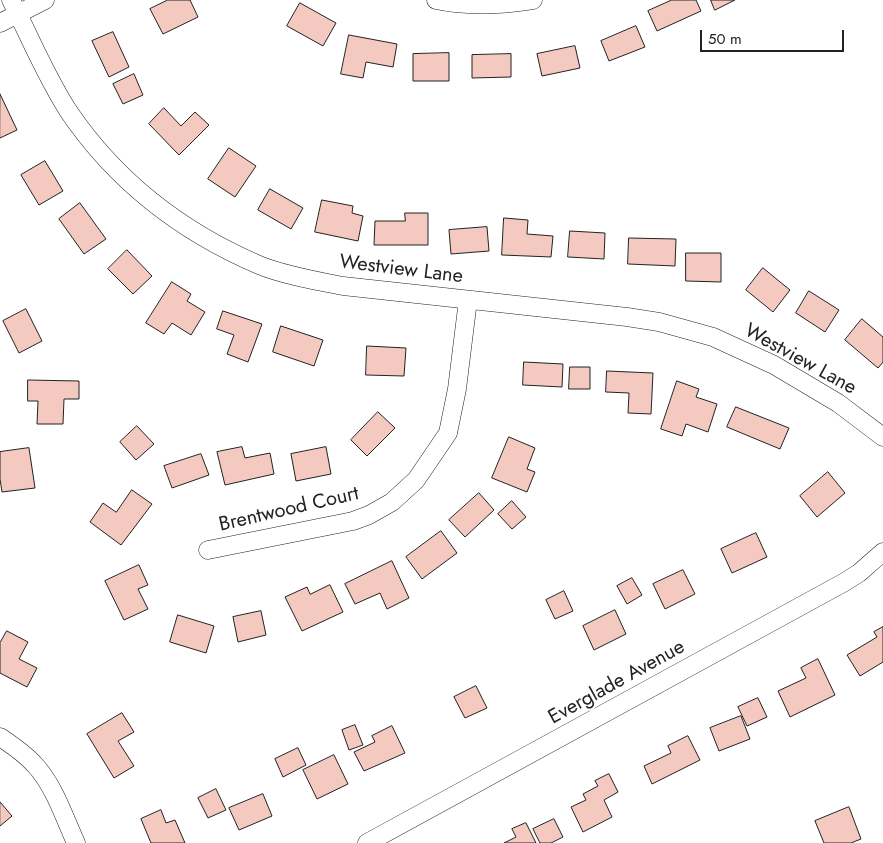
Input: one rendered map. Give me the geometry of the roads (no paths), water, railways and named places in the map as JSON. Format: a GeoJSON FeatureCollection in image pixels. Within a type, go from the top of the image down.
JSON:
{"type":"FeatureCollection","features":[{"type":"Feature","properties":{"kind":"street"},"geometry":{"type":"LineString","coordinates":[[0,23],[15,7],[45,0]]}},
{"type":"Feature","properties":{"kind":"street"},"geometry":{"type":"LineString","coordinates":[[436,0],[494,5],[533,0]]}},
{"type":"Feature","properties":{"kind":"street","name":"Westview Lane"},"geometry":{"type":"LineString","coordinates":[[15,7],[68,110],[91,142],[111,165],[141,194],[171,217],[205,238],[260,266],[344,286],[659,322],[713,337],[774,365],[838,403],[883,437]]}},
{"type":"Feature","properties":{"kind":"street","name":"Brentwood Court"},"geometry":{"type":"LineString","coordinates":[[208,550],[353,521],[369,515],[392,502],[416,480],[448,433],[457,389],[468,300]]}},
{"type":"Feature","properties":{"kind":"street","name":"Everglade Avenue"},"geometry":{"type":"LineString","coordinates":[[367,843],[843,583],[859,573],[883,552]]}},
{"type":"Feature","properties":{"kind":"street"},"geometry":{"type":"LineString","coordinates":[[0,737],[16,748],[38,770],[54,794],[76,843]]}}]}
